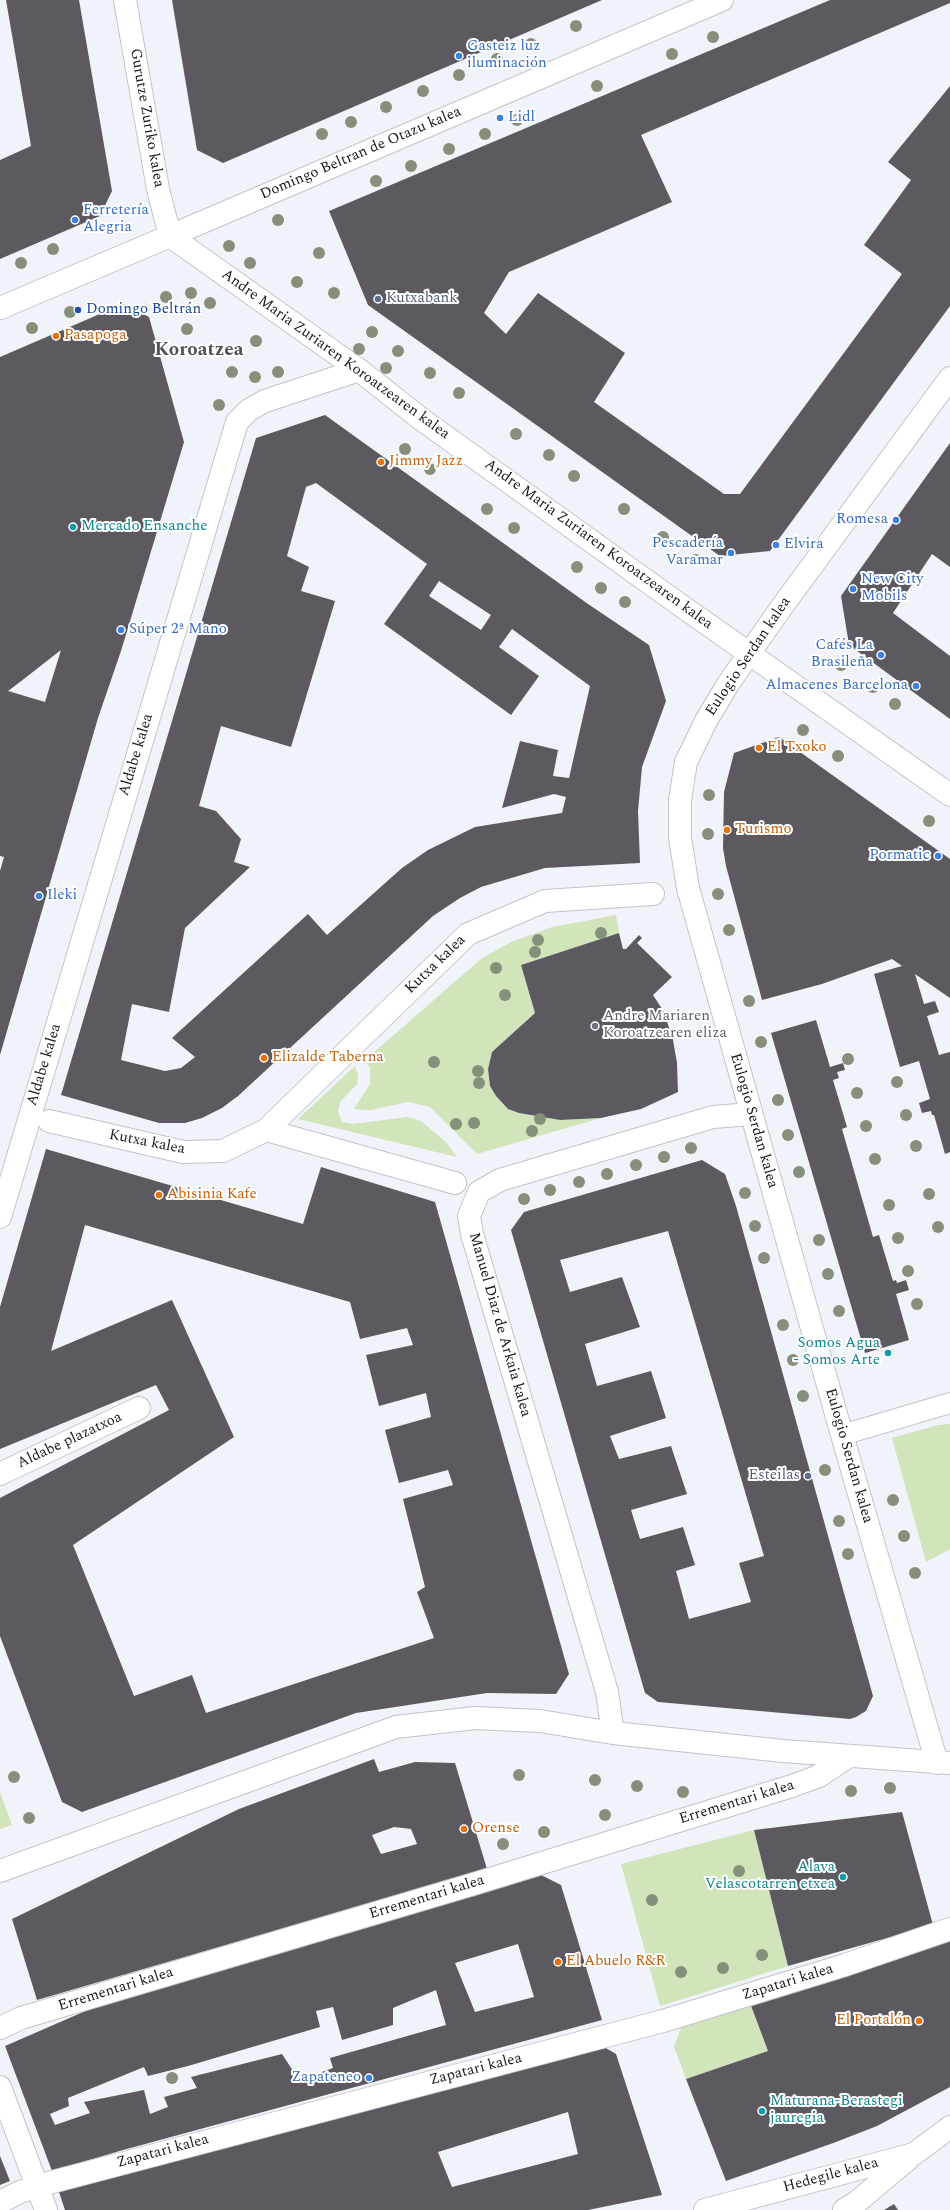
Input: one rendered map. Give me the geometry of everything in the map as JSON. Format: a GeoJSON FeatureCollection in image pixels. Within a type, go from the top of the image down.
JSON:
{"type":"FeatureCollection","features":[{"type":"Feature","properties":{"kind":"street","name":"Gurutze Zuriko kalea"},"geometry":{"type":"LineString","coordinates":[[125,0],[157,182],[170,236]]}},
{"type":"Feature","properties":{"kind":"street","name":"Domingo Beltran de Otazu kalea"},"geometry":{"type":"LineString","coordinates":[[0,308],[722,0]]}},
{"type":"Feature","properties":{"kind":"street","name":"Andre Maria Zuriaren Koroatzearen kalea"},"geometry":{"type":"LineString","coordinates":[[170,236],[359,370],[428,423],[749,654],[950,795]]}},
{"type":"Feature","properties":{"kind":"street","name":"Aldabe kalea"},"geometry":{"type":"LineString","coordinates":[[0,1217],[237,422],[249,410],[265,401],[359,370]]}},
{"type":"Feature","properties":{"kind":"street","name":"Eulogio Serdan kalea"},"geometry":{"type":"LineString","coordinates":[[943,1763],[842,1435],[688,888],[680,838],[680,800],[686,762],[706,721],[749,654],[950,378]]}},
{"type":"Feature","properties":{"kind":"street","name":"Kutxa kalea"},"geometry":{"type":"LineString","coordinates":[[49,1122],[183,1152],[223,1151],[266,1130],[468,934],[545,902],[654,894]]}},
{"type":"Feature","properties":{"kind":"street","name":"Manuel Diaz de Arkaia kalea"},"geometry":{"type":"LineString","coordinates":[[613,1733],[607,1692],[474,1242],[469,1216],[479,1192],[500,1180],[713,1117],[752,1114]]}},
{"type":"Feature","properties":{"kind":"street"},"geometry":{"type":"LineString","coordinates":[[266,1130],[456,1183]]}},
{"type":"Feature","properties":{"kind":"street","name":"Aldabe plazatxoa"},"geometry":{"type":"LineString","coordinates":[[0,1474],[139,1408]]}},
{"type":"Feature","properties":{"kind":"street"},"geometry":{"type":"LineString","coordinates":[[0,1871],[396,1727],[475,1718],[540,1721],[613,1733],[783,1752],[943,1763]]}},
{"type":"Feature","properties":{"kind":"street","name":"Errementari kalea"},"geometry":{"type":"LineString","coordinates":[[0,2028],[21,2018],[476,1883],[792,1786],[819,1776],[849,1756]]}},
{"type":"Feature","properties":{"kind":"street","name":"Zapatari kalea"},"geometry":{"type":"LineString","coordinates":[[0,2202],[38,2186],[261,2125],[663,2022],[844,1965],[950,1929]]}},
{"type":"Feature","properties":{"kind":"street"},"geometry":{"type":"LineString","coordinates":[[0,2087],[46,2210]]}},
{"type":"Feature","properties":{"kind":"street","name":"Hedegile kalea"},"geometry":{"type":"LineString","coordinates":[[705,2210],[914,2154],[950,2127]]}},
{"type":"Feature","properties":{"kind":"street"},"geometry":{"type":"LineString","coordinates":[[844,2210],[857,2202],[914,2154]]}},
{"type":"Feature","properties":{"kind":"lane"},"geometry":{"type":"LineString","coordinates":[[842,1435],[950,1402]]}},
{"type":"Feature","properties":{"kind":"green space"},"geometry":{"type":"Polygon","coordinates":[[[616,915],[619,933],[521,965],[535,1013],[492,1052],[488,1069],[490,1086],[496,1096],[508,1109],[519,1113],[560,1120],[601,1118],[477,1154],[430,1107],[408,1102],[371,1110],[354,1109],[370,1084],[370,1068],[365,1060],[481,959],[511,942],[552,927],[616,915]]]}},
{"type":"Feature","properties":{"kind":"green space"},"geometry":{"type":"Polygon","coordinates":[[[355,1066],[358,1075],[357,1084],[340,1102],[338,1112],[342,1122],[353,1124],[407,1117],[421,1121],[446,1142],[457,1157],[298,1119],[355,1066]]]}},
{"type":"Feature","properties":{"kind":"green space"},"geometry":{"type":"Polygon","coordinates":[[[950,1424],[950,1549],[926,1562],[892,1438],[938,1425],[950,1424]]]}},
{"type":"Feature","properties":{"kind":"green space"},"geometry":{"type":"Polygon","coordinates":[[[0,1792],[12,1825],[0,1829],[0,1792]]]}},
{"type":"Feature","properties":{"kind":"green space"},"geometry":{"type":"Polygon","coordinates":[[[754,1830],[788,1966],[660,2006],[621,1864],[754,1830]]]}},
{"type":"Feature","properties":{"kind":"green space"},"geometry":{"type":"Polygon","coordinates":[[[750,2003],[768,2051],[686,2079],[674,2047],[682,2026],[750,2003]]]}},
{"type":"Feature","properties":{"kind":"building"},"geometry":{"type":"Polygon","coordinates":[[[6,0],[79,0],[112,191],[100,216],[0,259],[0,160],[31,146],[6,0]]]}},
{"type":"Feature","properties":{"kind":"building"},"geometry":{"type":"Polygon","coordinates":[[[172,0],[602,0],[223,163],[197,150],[172,0]]]}},
{"type":"Feature","properties":{"kind":"building"},"geometry":{"type":"Polygon","coordinates":[[[830,0],[950,0],[950,3],[641,135],[672,202],[509,272],[484,313],[506,334],[538,293],[625,353],[594,402],[724,494],[740,494],[902,274],[864,245],[911,180],[888,162],[950,86],[950,306],[770,551],[720,556],[368,305],[329,211],[830,0]]]}},
{"type":"Feature","properties":{"kind":"building"},"geometry":{"type":"Polygon","coordinates":[[[123,304],[149,317],[184,442],[121,651],[98,718],[0,1055],[0,871],[4,857],[0,856],[0,357],[123,304]],[[61,650],[8,691],[45,702],[61,650]]]}},
{"type":"Feature","properties":{"kind":"building"},"geometry":{"type":"Polygon","coordinates":[[[325,415],[588,604],[649,645],[666,701],[642,767],[638,811],[640,863],[545,868],[481,887],[460,898],[433,916],[238,1096],[222,1108],[202,1118],[185,1123],[159,1123],[61,1095],[256,438],[325,415]],[[316,483],[306,487],[287,556],[309,567],[301,591],[335,601],[291,747],[221,726],[199,806],[216,811],[241,839],[234,862],[250,867],[185,928],[169,1012],[132,1004],[121,1060],[165,1071],[181,1068],[195,1057],[172,1038],[308,914],[327,935],[402,868],[428,850],[475,827],[562,813],[566,797],[554,794],[502,808],[520,741],[558,750],[553,776],[569,778],[590,686],[512,629],[499,647],[539,676],[511,715],[384,624],[427,564],[316,483]],[[439,581],[429,596],[481,630],[491,615],[439,581]]]}},
{"type":"Feature","properties":{"kind":"building"},"geometry":{"type":"Polygon","coordinates":[[[950,443],[950,567],[932,554],[893,613],[950,656],[950,719],[849,645],[841,596],[950,443]]]}},
{"type":"Feature","properties":{"kind":"building"},"geometry":{"type":"Polygon","coordinates":[[[779,737],[950,859],[950,998],[915,974],[924,1004],[935,1001],[939,1012],[927,1016],[939,1055],[950,1052],[950,1152],[945,1154],[934,1115],[932,1115],[931,1111],[922,1113],[919,1103],[930,1099],[919,1061],[900,1067],[874,974],[902,966],[892,959],[822,984],[762,1000],[726,866],[723,848],[724,792],[734,753],[779,737]]]}},
{"type":"Feature","properties":{"kind":"building","name":"Andre Mariaren Koroatzearen eliza"},"geometry":{"type":"Polygon","coordinates":[[[619,933],[623,949],[626,949],[639,935],[642,938],[637,943],[672,977],[653,995],[664,1012],[673,1040],[677,1063],[678,1092],[641,1109],[601,1118],[560,1120],[519,1113],[508,1109],[496,1096],[490,1086],[488,1069],[492,1052],[535,1013],[521,965],[619,933]]]}},
{"type":"Feature","properties":{"kind":"building"},"geometry":{"type":"Polygon","coordinates":[[[816,1020],[830,1067],[843,1063],[845,1070],[837,1072],[839,1078],[833,1080],[847,1127],[842,1129],[873,1237],[879,1235],[893,1281],[896,1280],[897,1283],[906,1280],[909,1290],[896,1294],[909,1340],[865,1353],[771,1033],[816,1020]]]}},
{"type":"Feature","properties":{"kind":"building"},"geometry":{"type":"Polygon","coordinates":[[[46,1149],[303,1224],[321,1167],[435,1202],[569,1674],[556,1694],[487,1693],[356,1713],[82,1812],[62,1802],[0,1636],[0,1498],[169,1410],[156,1385],[0,1449],[0,1307],[46,1149]],[[85,1225],[51,1351],[172,1300],[234,1437],[73,1545],[134,1696],[192,1675],[206,1713],[434,1638],[417,1592],[425,1587],[403,1499],[453,1485],[448,1470],[399,1483],[385,1430],[431,1417],[426,1393],[379,1406],[366,1355],[413,1345],[407,1328],[360,1339],[350,1302],[85,1225]]]}},
{"type":"Feature","properties":{"kind":"building"},"geometry":{"type":"Polygon","coordinates":[[[702,1160],[725,1174],[736,1206],[873,1696],[866,1711],[850,1719],[658,1702],[645,1693],[511,1230],[524,1212],[702,1160]],[[668,1231],[560,1260],[570,1292],[622,1277],[640,1327],[585,1344],[597,1386],[651,1371],[666,1418],[610,1436],[619,1459],[671,1446],[687,1494],[631,1510],[640,1539],[683,1527],[695,1565],[676,1571],[689,1619],[751,1602],[739,1563],[764,1556],[668,1231]]]}},
{"type":"Feature","properties":{"kind":"building"},"geometry":{"type":"Polygon","coordinates":[[[374,1759],[379,1772],[415,1762],[455,1763],[487,1869],[37,2000],[12,1919],[239,1809],[374,1759]],[[394,1827],[372,1835],[381,1854],[417,1844],[411,1829],[394,1827]]]}},
{"type":"Feature","properties":{"kind":"building","name":"Alava Velascotarren etxea"},"geometry":{"type":"Polygon","coordinates":[[[902,1812],[933,1925],[788,1966],[754,1830],[902,1812]]]}},
{"type":"Feature","properties":{"kind":"building"},"geometry":{"type":"Polygon","coordinates":[[[537,1873],[561,1885],[602,2020],[123,2150],[52,2171],[5,2046],[104,2003],[295,1949],[408,1911],[537,1873]],[[518,1944],[455,1963],[475,2012],[534,1997],[518,1944]],[[436,1990],[393,2008],[393,2025],[342,2040],[333,2007],[316,2011],[320,2027],[188,2066],[148,2076],[144,2067],[68,2098],[69,2106],[50,2114],[55,2125],[90,2113],[84,2102],[144,2090],[150,2114],[168,2107],[164,2097],[197,2088],[191,2077],[282,2054],[299,2080],[333,2068],[330,2058],[446,2025],[436,1990]]]}},
{"type":"Feature","properties":{"kind":"building"},"geometry":{"type":"Polygon","coordinates":[[[950,1941],[950,2087],[877,2126],[726,2181],[686,2079],[768,2051],[750,2003],[950,1941]]]}},
{"type":"Feature","properties":{"kind":"building"},"geometry":{"type":"Polygon","coordinates":[[[599,2044],[616,2054],[662,2195],[588,2210],[65,2210],[59,2192],[189,2154],[599,2044]],[[568,2112],[438,2152],[452,2187],[578,2154],[568,2112]]]}},
{"type":"Feature","properties":{"kind":"building"},"geometry":{"type":"Polygon","coordinates":[[[0,2156],[10,2181],[0,2185],[0,2156]]]}},
{"type":"Feature","properties":{"kind":"building"},"geometry":{"type":"Polygon","coordinates":[[[894,2204],[898,2210],[884,2210],[894,2204]]]}},
{"type":"Feature","properties":{"kind":"place","name":"Gasteiz luz iluminación"},"geometry":{"type":"Point","coordinates":[459,56]}},
{"type":"Feature","properties":{"kind":"place","name":"Lidl"},"geometry":{"type":"Point","coordinates":[500,118]}},
{"type":"Feature","properties":{"kind":"place","name":"Ferretería Alegria"},"geometry":{"type":"Point","coordinates":[75,220]}},
{"type":"Feature","properties":{"kind":"place","name":"Kutxabank"},"geometry":{"type":"Point","coordinates":[378,299]}},
{"type":"Feature","properties":{"kind":"place","name":"Domingo Beltrán"},"geometry":{"type":"Point","coordinates":[78,310]}},
{"type":"Feature","properties":{"kind":"place","name":"Pasapoga"},"geometry":{"type":"Point","coordinates":[56,336]}},
{"type":"Feature","properties":{"kind":"place","name":"Jimmy Jazz"},"geometry":{"type":"Point","coordinates":[381,462]}},
{"type":"Feature","properties":{"kind":"place","name":"Romesa"},"geometry":{"type":"Point","coordinates":[896,520]}},
{"type":"Feature","properties":{"kind":"place","name":"Mercado Ensanche"},"geometry":{"type":"Point","coordinates":[73,527]}},
{"type":"Feature","properties":{"kind":"place","name":"Elvira"},"geometry":{"type":"Point","coordinates":[776,545]}},
{"type":"Feature","properties":{"kind":"place","name":"Pescadería Varamar"},"geometry":{"type":"Point","coordinates":[731,553]}},
{"type":"Feature","properties":{"kind":"place","name":"New City Mobils"},"geometry":{"type":"Point","coordinates":[853,589]}},
{"type":"Feature","properties":{"kind":"place","name":"Súper 2ª Mano"},"geometry":{"type":"Point","coordinates":[121,630]}},
{"type":"Feature","properties":{"kind":"place","name":"Cafés La Brasileña"},"geometry":{"type":"Point","coordinates":[881,655]}},
{"type":"Feature","properties":{"kind":"place","name":"Almacenes Barcelona"},"geometry":{"type":"Point","coordinates":[916,686]}},
{"type":"Feature","properties":{"kind":"place","name":"El Txoko"},"geometry":{"type":"Point","coordinates":[759,748]}},
{"type":"Feature","properties":{"kind":"place","name":"Turismo"},"geometry":{"type":"Point","coordinates":[727,830]}},
{"type":"Feature","properties":{"kind":"place","name":"Pormatic"},"geometry":{"type":"Point","coordinates":[938,856]}},
{"type":"Feature","properties":{"kind":"place","name":"Ileki"},"geometry":{"type":"Point","coordinates":[39,896]}},
{"type":"Feature","properties":{"kind":"place","name":"Andre Mariaren Koroatzearen eliza"},"geometry":{"type":"Point","coordinates":[595,1026]}},
{"type":"Feature","properties":{"kind":"place","name":"Elizalde Taberna"},"geometry":{"type":"Point","coordinates":[264,1058]}},
{"type":"Feature","properties":{"kind":"place","name":"Abisinia Kafe"},"geometry":{"type":"Point","coordinates":[159,1195]}},
{"type":"Feature","properties":{"kind":"place","name":"Somos Agua - Somos Arte"},"geometry":{"type":"Point","coordinates":[888,1353]}},
{"type":"Feature","properties":{"kind":"place","name":"Esteilas"},"geometry":{"type":"Point","coordinates":[808,1476]}},
{"type":"Feature","properties":{"kind":"place","name":"Orense"},"geometry":{"type":"Point","coordinates":[464,1829]}},
{"type":"Feature","properties":{"kind":"place","name":"Alava Velascotarren etxea"},"geometry":{"type":"Point","coordinates":[843,1877]}},
{"type":"Feature","properties":{"kind":"place","name":"El Abuelo R&R"},"geometry":{"type":"Point","coordinates":[558,1962]}},
{"type":"Feature","properties":{"kind":"place","name":"El Portalón"},"geometry":{"type":"Point","coordinates":[919,2021]}},
{"type":"Feature","properties":{"kind":"place","name":"Zapateneo"},"geometry":{"type":"Point","coordinates":[369,2078]}},
{"type":"Feature","properties":{"kind":"place","name":"Maturana-Berastegi jauregia"},"geometry":{"type":"Point","coordinates":[762,2111]}},
{"type":"Feature","properties":{"kind":"district","name":"Koroatzea"},"geometry":{"type":"Point","coordinates":[199,351]}}]}
